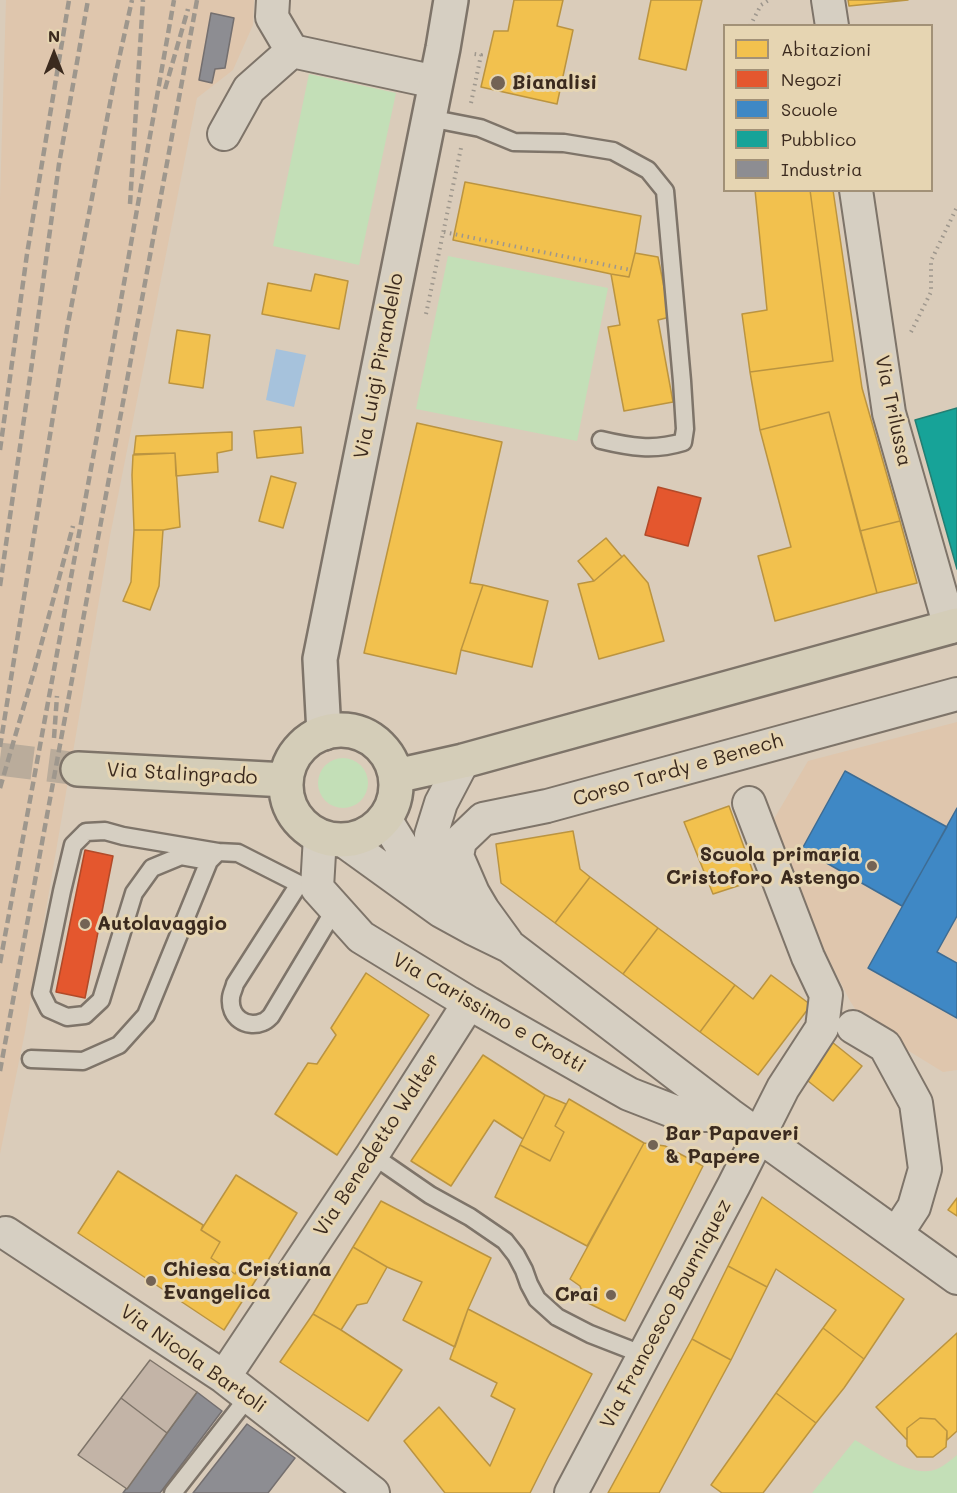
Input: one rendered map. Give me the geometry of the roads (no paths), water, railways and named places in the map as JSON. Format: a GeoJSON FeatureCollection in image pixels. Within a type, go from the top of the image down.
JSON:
{"type":"FeatureCollection","features":[{"type":"Feature","properties":{"kind":"main road"},"geometry":{"type":"LineString","coordinates":[[396,776],[463,761],[953,626]]}},
{"type":"Feature","properties":{"kind":"main road"},"geometry":{"type":"LineString","coordinates":[[336,730],[347,730],[370,738],[387,753],[396,776],[396,798],[391,810],[385,819],[367,835],[332,838],[301,823],[289,803],[286,792],[286,780],[292,760],[298,751],[314,737],[336,730]]}},
{"type":"Feature","properties":{"kind":"main road","name":"Via Stalingrado"},"geometry":{"type":"LineString","coordinates":[[78,768],[286,780]]}},
{"type":"Feature","properties":{"kind":"street"},"geometry":{"type":"LineString","coordinates":[[273,0],[272,16],[292,51],[436,82]]}},
{"type":"Feature","properties":{"kind":"street","name":"Via Luigi Pirandello"},"geometry":{"type":"LineString","coordinates":[[324,733],[320,659],[451,0]]}},
{"type":"Feature","properties":{"kind":"street"},"geometry":{"type":"LineString","coordinates":[[828,0],[832,24]]}},
{"type":"Feature","properties":{"kind":"street"},"geometry":{"type":"LineString","coordinates":[[224,134],[249,89],[292,51]]}},
{"type":"Feature","properties":{"kind":"street","name":"Via Trilussa"},"geometry":{"type":"LineString","coordinates":[[856,192],[889,413],[953,626]]}},
{"type":"Feature","properties":{"kind":"street","name":"Corso Tardy e Benech"},"geometry":{"type":"LineString","coordinates":[[509,946],[473,893],[457,856],[460,841],[483,819],[547,806],[957,694]]}},
{"type":"Feature","properties":{"kind":"street","name":"Corso Tardy e Benech"},"geometry":{"type":"LineString","coordinates":[[463,761],[441,803],[431,835],[436,862],[446,877],[473,893]]}},
{"type":"Feature","properties":{"kind":"street","name":"Via Francesco Bourniquez"},"geometry":{"type":"LineString","coordinates":[[571,1493],[783,1088],[822,1028],[826,995],[808,957],[749,803]]}},
{"type":"Feature","properties":{"kind":"street"},"geometry":{"type":"LineString","coordinates":[[385,819],[441,911]]}},
{"type":"Feature","properties":{"kind":"street"},"geometry":{"type":"LineString","coordinates":[[317,894],[332,838],[441,911],[509,946],[730,1115],[957,1278]]}},
{"type":"Feature","properties":{"kind":"street","name":"Via Carissimo e Crotti"},"geometry":{"type":"LineString","coordinates":[[317,894],[361,937],[469,1003],[628,1094],[683,1115],[730,1115]]}},
{"type":"Feature","properties":{"kind":"street","name":"Via Benedetto Walter"},"geometry":{"type":"LineString","coordinates":[[224,1377],[372,1155],[469,1003]]}},
{"type":"Feature","properties":{"kind":"street"},"geometry":{"type":"LineString","coordinates":[[853,1027],[885,1046],[916,1103],[925,1169],[914,1207],[897,1233]]}},
{"type":"Feature","properties":{"kind":"street","name":"Via Nicola Bartoli"},"geometry":{"type":"LineString","coordinates":[[6,1233],[224,1377],[373,1493]]}},
{"type":"Feature","properties":{"kind":"lane"},"geometry":{"type":"LineString","coordinates":[[429,118],[480,128],[514,142],[564,143],[613,151],[648,170],[666,191],[682,381],[685,429],[683,442],[667,447],[633,447],[601,440]]}},
{"type":"Feature","properties":{"kind":"lane"},"geometry":{"type":"LineString","coordinates":[[214,856],[105,831],[86,832],[73,845],[62,891],[41,993],[49,1008],[67,1017],[85,1015],[100,1000],[134,893],[152,868],[181,856],[214,856],[238,853],[317,894]]}},
{"type":"Feature","properties":{"kind":"lane"},"geometry":{"type":"LineString","coordinates":[[31,1059],[83,1060],[119,1045],[147,1015],[214,856]]}},
{"type":"Feature","properties":{"kind":"lane"},"geometry":{"type":"LineString","coordinates":[[317,894],[271,1016],[263,1022],[252,1024],[239,1020],[233,1012],[231,999],[235,984],[317,894]]}},
{"type":"Feature","properties":{"kind":"lane"},"geometry":{"type":"LineString","coordinates":[[372,1155],[430,1196],[470,1216],[505,1241],[516,1255],[537,1299],[557,1317],[590,1334],[644,1355]]}},
{"type":"Feature","properties":{"kind":"lane"},"geometry":{"type":"LineString","coordinates":[[173,1493],[249,1396]]}},
{"type":"Feature","properties":{"kind":"water"},"geometry":{"type":"Polygon","coordinates":[[[276,349],[306,355],[294,407],[266,400],[276,349]]]}},
{"type":"Feature","properties":{"kind":"tunnel"},"geometry":{"type":"LineString","coordinates":[[0,759],[78,769]]}},
{"type":"Feature","properties":{"kind":"railway"},"geometry":{"type":"LineString","coordinates":[[0,450],[27,254],[69,0]]}},
{"type":"Feature","properties":{"kind":"railway"},"geometry":{"type":"LineString","coordinates":[[0,586],[59,164],[88,0]]}},
{"type":"Feature","properties":{"kind":"railway"},"geometry":{"type":"LineString","coordinates":[[0,747],[67,329],[132,0]]}},
{"type":"Feature","properties":{"kind":"railway"},"geometry":{"type":"LineString","coordinates":[[130,204],[143,0]]}},
{"type":"Feature","properties":{"kind":"railway"},"geometry":{"type":"LineString","coordinates":[[0,963],[174,0]]}},
{"type":"Feature","properties":{"kind":"railway"},"geometry":{"type":"LineString","coordinates":[[0,1071],[197,0]]}},
{"type":"Feature","properties":{"kind":"railway"},"geometry":{"type":"LineString","coordinates":[[165,89],[188,9]]}},
{"type":"Feature","properties":{"kind":"railway"},"geometry":{"type":"LineString","coordinates":[[0,788],[73,526]]}},
{"type":"Feature","properties":{"kind":"railway"},"geometry":{"type":"LineString","coordinates":[[54,738],[57,696]]}},
{"type":"Feature","properties":{"kind":"place","name":"Bianalisi"},"geometry":{"type":"Point","coordinates":[498,83]}},
{"type":"Feature","properties":{"kind":"place","name":"Scuola primaria Cristoforo Astengo"},"geometry":{"type":"Point","coordinates":[872,866]}},
{"type":"Feature","properties":{"kind":"place","name":"Autolavaggio"},"geometry":{"type":"Point","coordinates":[85,924]}},
{"type":"Feature","properties":{"kind":"place","name":"Bar Papaveri & Papere"},"geometry":{"type":"Point","coordinates":[653,1145]}},
{"type":"Feature","properties":{"kind":"place","name":"Chiesa Cristiana Evangelica"},"geometry":{"type":"Point","coordinates":[151,1281]}},
{"type":"Feature","properties":{"kind":"place","name":"Crai"},"geometry":{"type":"Point","coordinates":[611,1295]}}]}
